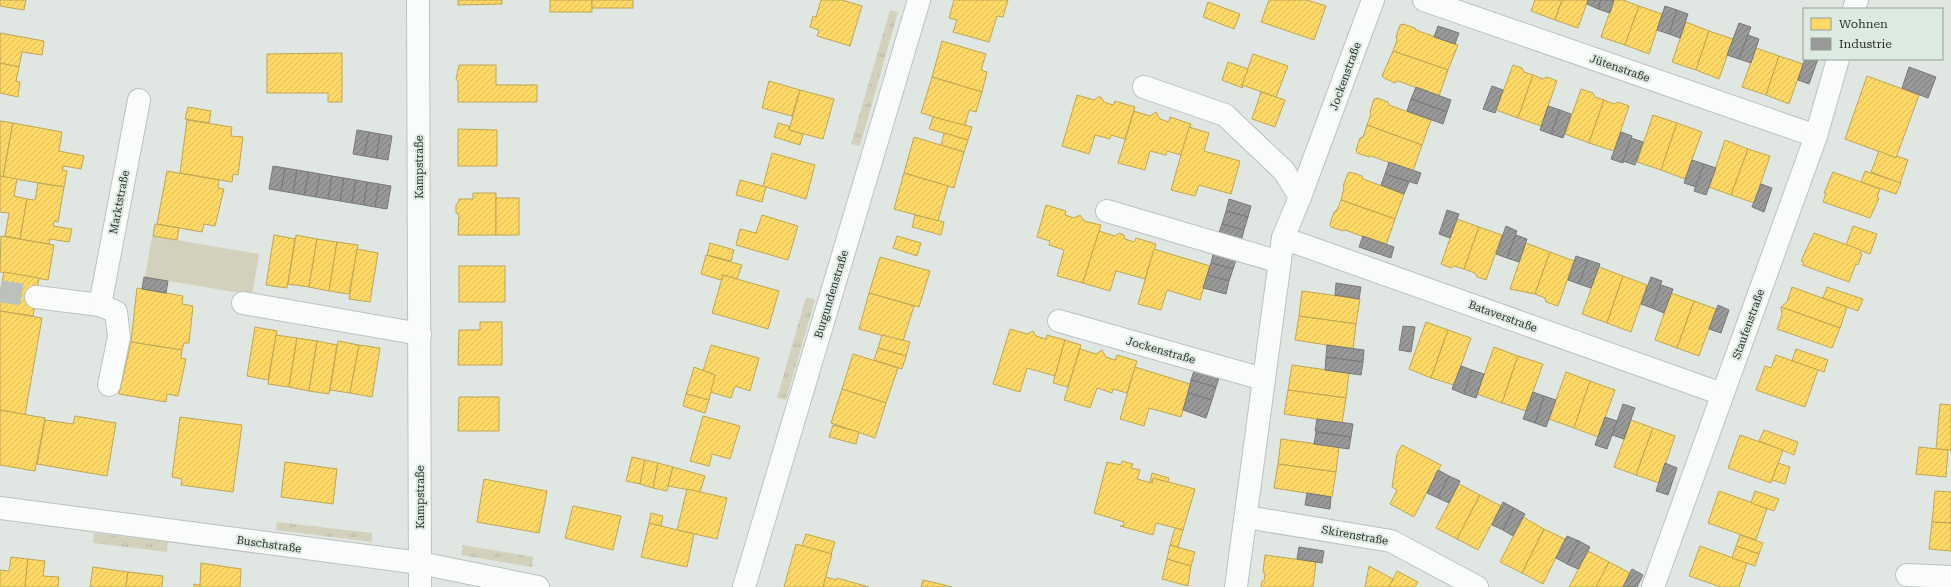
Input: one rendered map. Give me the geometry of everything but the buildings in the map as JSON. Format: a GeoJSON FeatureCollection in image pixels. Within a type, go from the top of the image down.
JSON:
{"type":"FeatureCollection","features":[{"type":"Feature","properties":{"kind":"street","name":"Kampstraße"},"geometry":{"type":"LineString","coordinates":[[418,0],[420,587]]}},
{"type":"Feature","properties":{"kind":"street","name":"Burgundenstraße"},"geometry":{"type":"LineString","coordinates":[[744,587],[919,0]]}},
{"type":"Feature","properties":{"kind":"street","name":"Jockenstraße"},"geometry":{"type":"LineString","coordinates":[[1236,587],[1283,238],[1300,197],[1373,0]]}},
{"type":"Feature","properties":{"kind":"street","name":"Jütenstraße"},"geometry":{"type":"LineString","coordinates":[[1424,0],[1816,136]]}},
{"type":"Feature","properties":{"kind":"street","name":"Staufenstraße"},"geometry":{"type":"LineString","coordinates":[[1653,587],[1816,136],[1838,60]]}},
{"type":"Feature","properties":{"kind":"street"},"geometry":{"type":"LineString","coordinates":[[1144,87],[1225,114],[1284,171],[1300,197]]}},
{"type":"Feature","properties":{"kind":"street","name":"Marktstraße"},"geometry":{"type":"LineString","coordinates":[[100,305],[139,100]]}},
{"type":"Feature","properties":{"kind":"street"},"geometry":{"type":"LineString","coordinates":[[1107,211],[1280,262]]}},
{"type":"Feature","properties":{"kind":"street","name":"Bataverstraße"},"geometry":{"type":"LineString","coordinates":[[1283,238],[1722,394]]}},
{"type":"Feature","properties":{"kind":"street"},"geometry":{"type":"LineString","coordinates":[[36,297],[100,305],[116,312],[119,337],[109,385]]}},
{"type":"Feature","properties":{"kind":"street"},"geometry":{"type":"LineString","coordinates":[[242,303],[420,334]]}},
{"type":"Feature","properties":{"kind":"street","name":"Jockenstraße"},"geometry":{"type":"LineString","coordinates":[[1059,321],[1263,379]]}},
{"type":"Feature","properties":{"kind":"street","name":"Buschstraße"},"geometry":{"type":"LineString","coordinates":[[0,508],[420,563],[538,587]]}},
{"type":"Feature","properties":{"kind":"street","name":"Skirenstraße"},"geometry":{"type":"LineString","coordinates":[[1246,517],[1391,541],[1477,587]]}},
{"type":"Feature","properties":{"kind":"street"},"geometry":{"type":"LineString","coordinates":[[1906,575],[1951,577]]}},
{"type":"Feature","properties":{"kind":"green space"},"geometry":{"type":"Polygon","coordinates":[[[890,10],[898,12],[860,146],[851,144],[890,10]]]}},
{"type":"Feature","properties":{"kind":"green space"},"geometry":{"type":"Polygon","coordinates":[[[152,236],[259,254],[252,295],[145,277],[152,236]]]}},
{"type":"Feature","properties":{"kind":"green space"},"geometry":{"type":"Polygon","coordinates":[[[806,297],[815,300],[786,400],[777,398],[806,297]]]}},
{"type":"Feature","properties":{"kind":"green space"},"geometry":{"type":"Polygon","coordinates":[[[277,522],[372,533],[372,542],[276,530],[277,522]]]}},
{"type":"Feature","properties":{"kind":"green space"},"geometry":{"type":"Polygon","coordinates":[[[94,533],[168,542],[167,552],[93,543],[94,533]]]}},
{"type":"Feature","properties":{"kind":"green space"},"geometry":{"type":"Polygon","coordinates":[[[463,545],[533,557],[532,567],[461,555],[463,545]]]}},
{"type":"Feature","properties":{"kind":"tunnel"},"geometry":{"type":"LineString","coordinates":[[0,291],[36,297]]}}]}
